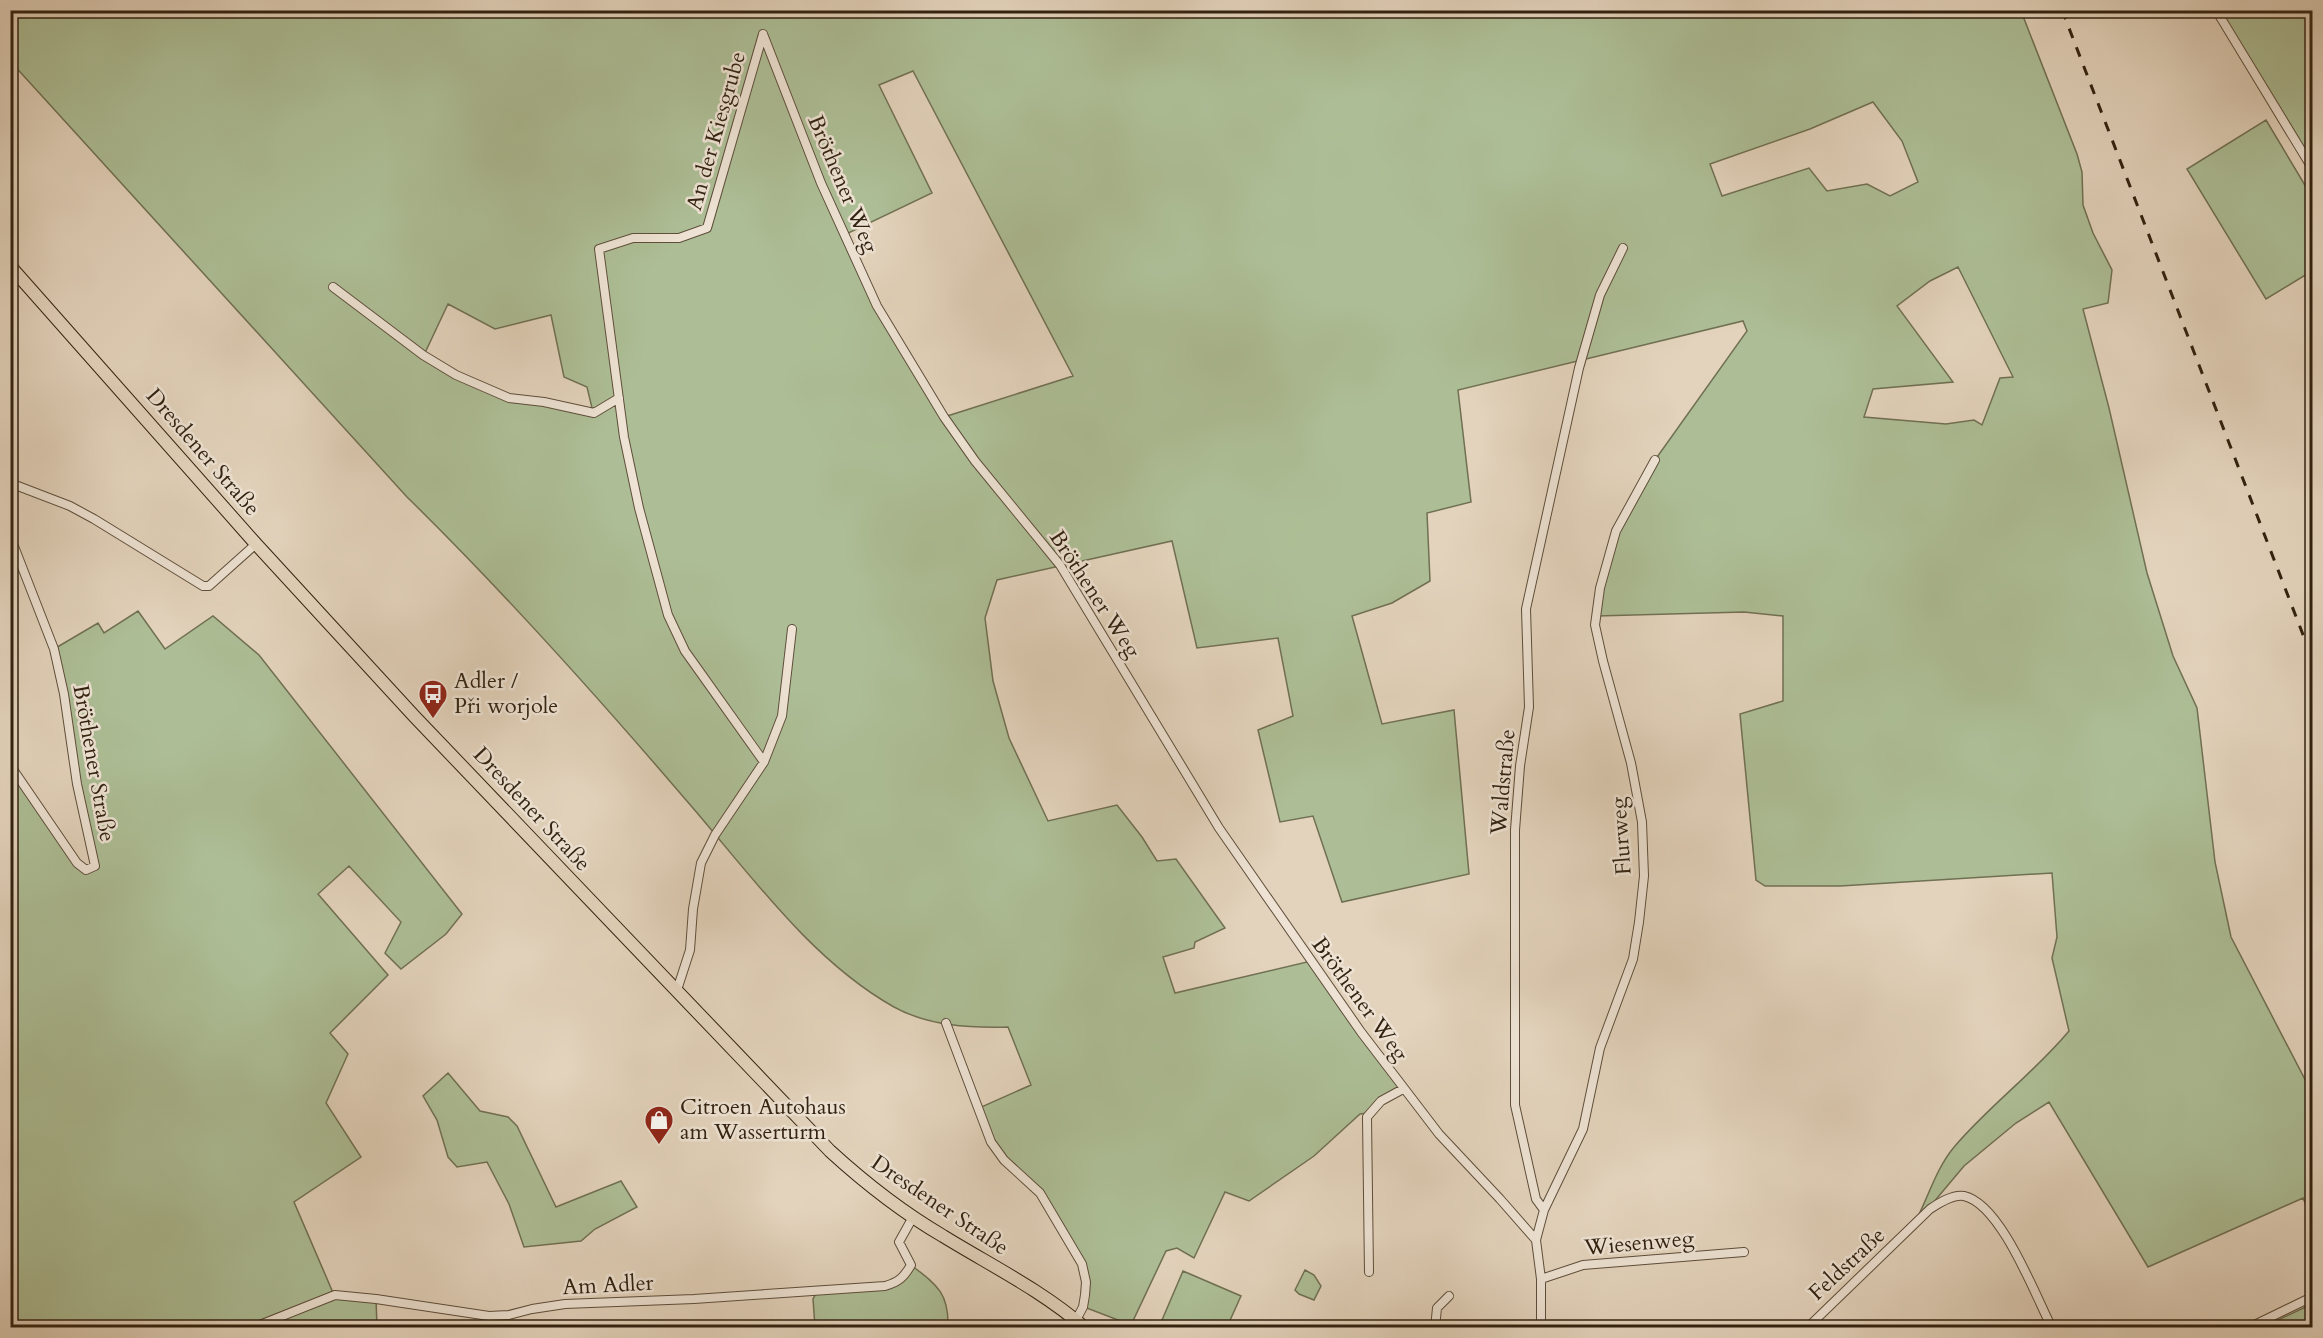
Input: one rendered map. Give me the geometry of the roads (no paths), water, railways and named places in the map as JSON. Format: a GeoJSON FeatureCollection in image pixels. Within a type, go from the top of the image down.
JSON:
{"type":"FeatureCollection","features":[{"type":"Feature","properties":{"kind":"main road","name":"Dresdener Straße"},"geometry":{"type":"LineString","coordinates":[[10,266],[256,544],[426,728],[830,1151],[863,1182],[913,1217],[1044,1297],[1081,1324]]}},
{"type":"Feature","properties":{"kind":"street"},"geometry":{"type":"LineString","coordinates":[[2216,10],[2313,168]]}},
{"type":"Feature","properties":{"kind":"street","name":"An der Kiesgrube"},"geometry":{"type":"LineString","coordinates":[[763,34],[707,228],[679,238],[633,238],[599,249],[624,437],[639,508],[668,615],[685,651],[764,762]]}},
{"type":"Feature","properties":{"kind":"street","name":"Bröthener Weg"},"geometry":{"type":"LineString","coordinates":[[763,34],[821,183],[877,306],[944,417],[975,461],[1060,566],[1219,828],[1282,921],[1403,1089],[1450,1147],[1536,1240]]}},
{"type":"Feature","properties":{"kind":"street","name":"Waldstraße"},"geometry":{"type":"LineString","coordinates":[[1544,1210],[1536,1199],[1515,1105],[1515,830],[1529,707],[1526,609],[1580,368],[1600,295],[1623,248]]}},
{"type":"Feature","properties":{"kind":"street"},"geometry":{"type":"LineString","coordinates":[[333,287],[423,355],[456,375],[509,398],[544,402],[594,413],[619,398]]}},
{"type":"Feature","properties":{"kind":"street","name":"Flurweg"},"geometry":{"type":"LineString","coordinates":[[1544,1210],[1583,1129],[1600,1048],[1633,959],[1639,922],[1644,876],[1642,822],[1631,763],[1602,661],[1595,625],[1600,588],[1616,531],[1655,460]]}},
{"type":"Feature","properties":{"kind":"street"},"geometry":{"type":"LineString","coordinates":[[10,483],[70,506],[204,586],[209,585],[256,544]]}},
{"type":"Feature","properties":{"kind":"street","name":"Bröthener Straße"},"geometry":{"type":"LineString","coordinates":[[10,536],[54,649],[64,694],[77,784],[95,866],[86,870],[76,863],[10,765]]}},
{"type":"Feature","properties":{"kind":"street"},"geometry":{"type":"LineString","coordinates":[[677,990],[690,950],[700,863],[715,835],[764,762],[782,716],[792,629]]}},
{"type":"Feature","properties":{"kind":"street","name":"Dresdener Straße"},"geometry":{"type":"LineString","coordinates":[[946,1023],[992,1142],[1004,1161],[1040,1193],[1082,1264],[1086,1282],[1081,1324]]}},
{"type":"Feature","properties":{"kind":"street","name":"Bröthener Weg"},"geometry":{"type":"LineString","coordinates":[[1368,1272],[1367,1117],[1381,1101],[1403,1089]]}},
{"type":"Feature","properties":{"kind":"street","name":"Feldstraße"},"geometry":{"type":"LineString","coordinates":[[1807,1328],[1930,1209],[1952,1197],[1963,1196],[1978,1202],[1994,1219],[2009,1242],[2052,1328]]}},
{"type":"Feature","properties":{"kind":"street"},"geometry":{"type":"LineString","coordinates":[[1541,1328],[1541,1279],[1536,1240],[1544,1210]]}},
{"type":"Feature","properties":{"kind":"street","name":"Am Adler"},"geometry":{"type":"LineString","coordinates":[[252,1328],[334,1295],[489,1316],[510,1315],[565,1304],[694,1299],[885,1286],[904,1277],[911,1265],[899,1242],[913,1217]]}},
{"type":"Feature","properties":{"kind":"street","name":"Wiesenweg"},"geometry":{"type":"LineString","coordinates":[[1541,1279],[1583,1265],[1743,1252]]}},
{"type":"Feature","properties":{"kind":"street"},"geometry":{"type":"LineString","coordinates":[[1435,1328],[1437,1308],[1449,1296]]}},
{"type":"Feature","properties":{"kind":"street"},"geometry":{"type":"LineString","coordinates":[[2248,1328],[2313,1297]]}},
{"type":"Feature","properties":{"kind":"railway"},"geometry":{"type":"LineString","coordinates":[[2062,10],[2312,658]]}},
{"type":"Feature","properties":{"kind":"place","name":"Adler / Při worjole"},"geometry":{"type":"Point","coordinates":[433,720]}},
{"type":"Feature","properties":{"kind":"place","name":"Citroen Autohaus am Wasserturm"},"geometry":{"type":"Point","coordinates":[659,1146]}}]}
